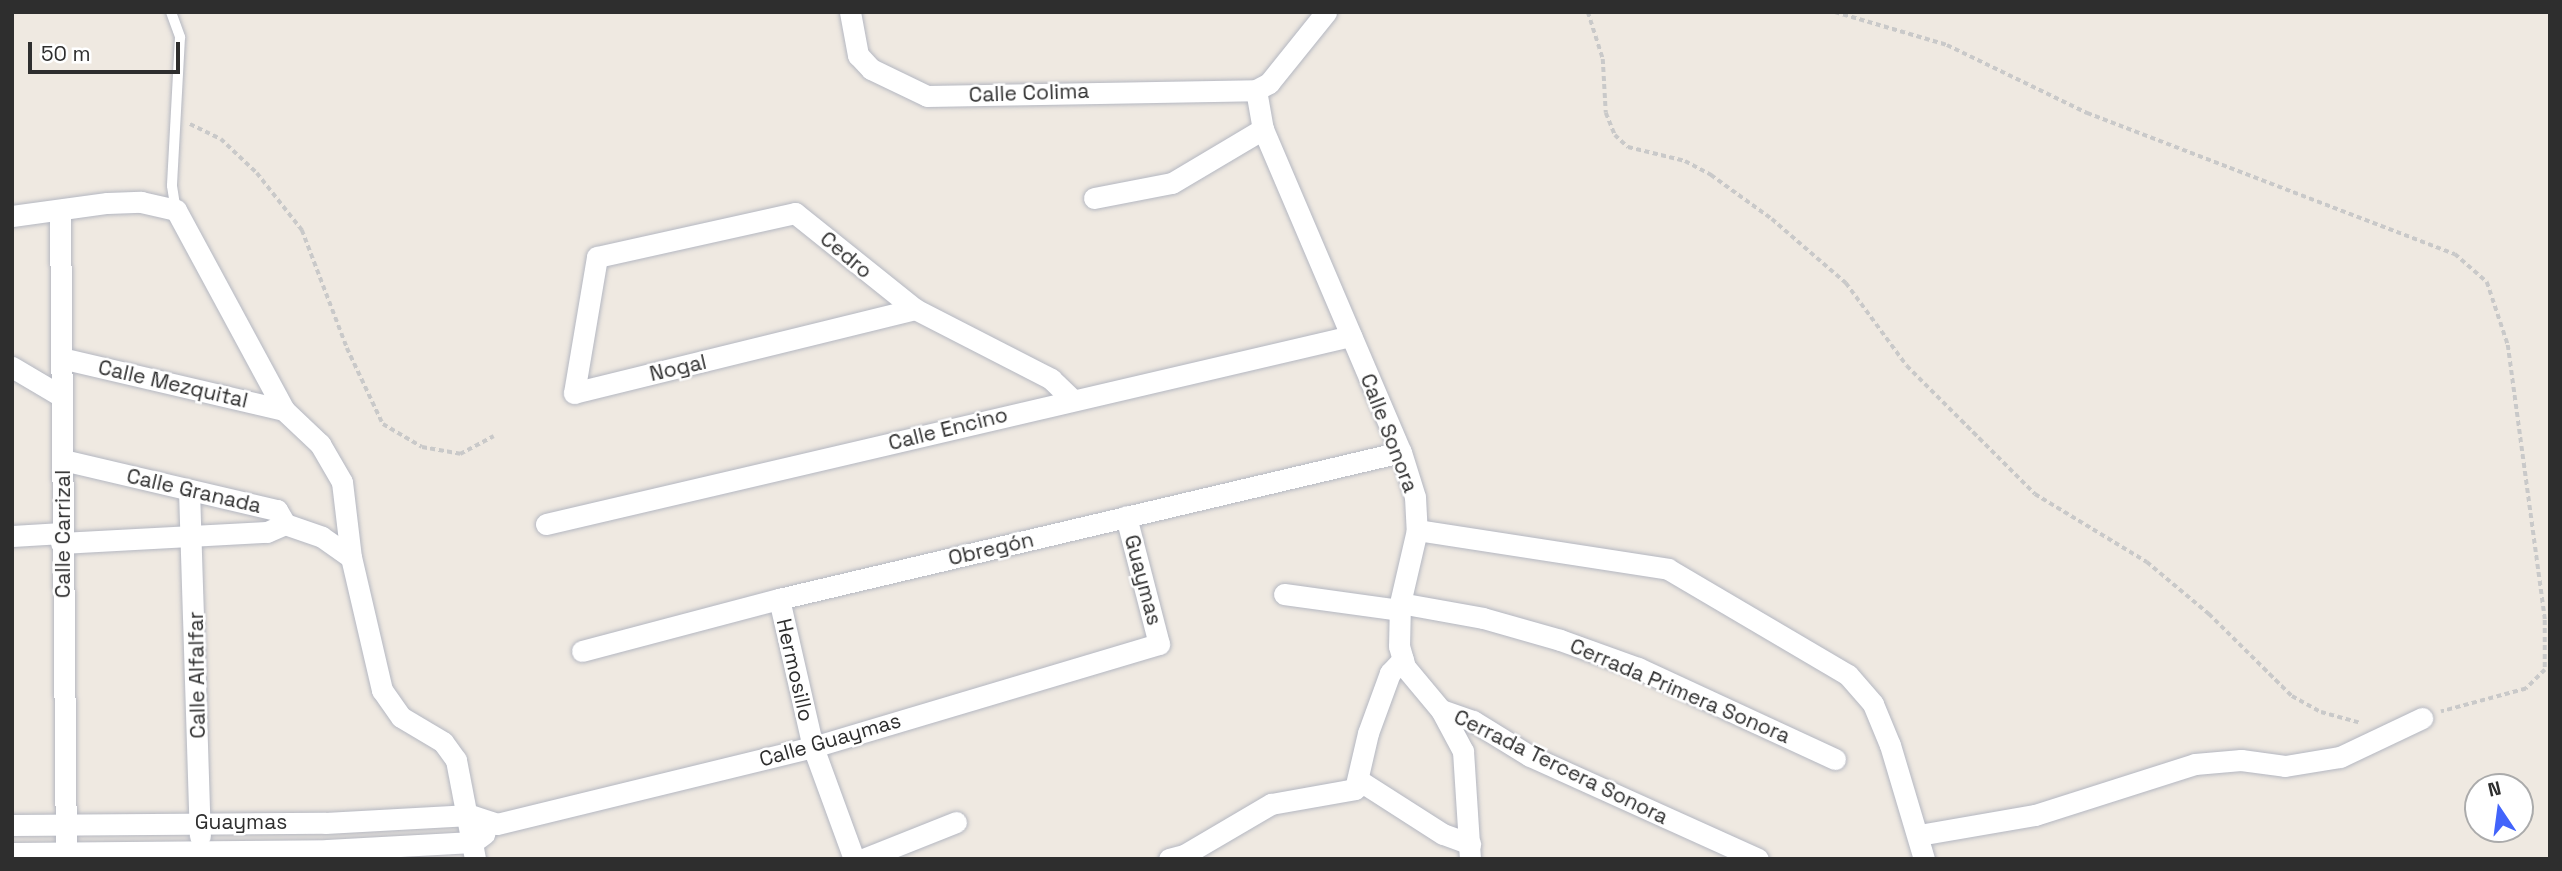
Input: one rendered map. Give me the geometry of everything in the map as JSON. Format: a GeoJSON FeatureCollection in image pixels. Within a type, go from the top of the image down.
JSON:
{"type":"FeatureCollection","features":[{"type":"Feature","properties":{"kind":"street","name":"Calle Colima"},"geometry":{"type":"LineString","coordinates":[[850,12],[858,55],[871,69],[927,96],[1256,90]]}},
{"type":"Feature","properties":{"kind":"street"},"geometry":{"type":"LineString","coordinates":[[1256,90],[1269,83],[1326,12]]}},
{"type":"Feature","properties":{"kind":"street","name":"Calle Sonora"},"geometry":{"type":"LineString","coordinates":[[1256,90],[1263,129],[1401,452],[1415,497],[1417,530],[1399,606],[1403,659]]}},
{"type":"Feature","properties":{"kind":"street"},"geometry":{"type":"LineString","coordinates":[[1094,198],[1172,183],[1263,129]]}},
{"type":"Feature","properties":{"kind":"street"},"geometry":{"type":"LineString","coordinates":[[12,216],[141,202],[176,210],[284,410],[320,444],[342,482],[351,558],[382,690],[401,717],[443,742],[456,760],[470,815],[474,850]]}},
{"type":"Feature","properties":{"kind":"street","name":"Calle Carrizal"},"geometry":{"type":"LineString","coordinates":[[60,210],[66,856]]}},
{"type":"Feature","properties":{"kind":"street","name":"Cedro"},"geometry":{"type":"LineString","coordinates":[[597,257],[795,213],[915,309],[1051,380],[1072,399]]}},
{"type":"Feature","properties":{"kind":"street","name":"Nogal"},"geometry":{"type":"LineString","coordinates":[[597,257],[574,393],[915,309]]}},
{"type":"Feature","properties":{"kind":"street","name":"Calle Encino"},"geometry":{"type":"LineString","coordinates":[[546,524],[1072,399],[1351,336]]}},
{"type":"Feature","properties":{"kind":"street","name":"Calle Mezquital"},"geometry":{"type":"LineString","coordinates":[[61,358],[284,410]]}},
{"type":"Feature","properties":{"kind":"street"},"geometry":{"type":"LineString","coordinates":[[12,367],[61,396]]}},
{"type":"Feature","properties":{"kind":"street","name":"Obregón"},"geometry":{"type":"LineString","coordinates":[[582,651],[779,599],[1401,452]]}},
{"type":"Feature","properties":{"kind":"street","name":"Calle Granada"},"geometry":{"type":"LineString","coordinates":[[63,460],[277,510],[285,524],[322,537],[351,558]]}},
{"type":"Feature","properties":{"kind":"street","name":"Calle Alfalfar"},"geometry":{"type":"LineString","coordinates":[[189,491],[193,536],[201,854]]}},
{"type":"Feature","properties":{"kind":"street","name":"Guaymas"},"geometry":{"type":"LineString","coordinates":[[1126,516],[1160,644]]}},
{"type":"Feature","properties":{"kind":"street"},"geometry":{"type":"LineString","coordinates":[[12,536],[193,536],[267,532],[285,524]]}},
{"type":"Feature","properties":{"kind":"street"},"geometry":{"type":"LineString","coordinates":[[1417,530],[1668,569],[1847,675],[1873,704],[1919,835],[1924,859]]}},
{"type":"Feature","properties":{"kind":"street","name":"Cerrada Primera Sonora"},"geometry":{"type":"LineString","coordinates":[[1284,594],[1483,618],[1560,640],[1638,668],[1835,759]]}},
{"type":"Feature","properties":{"kind":"street","name":"Hermosillo"},"geometry":{"type":"LineString","coordinates":[[779,599],[813,747],[854,859]]}},
{"type":"Feature","properties":{"kind":"street","name":"Calle Guaymas"},"geometry":{"type":"LineString","coordinates":[[474,850],[497,824],[813,747],[1160,644]]}},
{"type":"Feature","properties":{"kind":"street"},"geometry":{"type":"LineString","coordinates":[[1357,785],[1368,733],[1390,673],[1403,659],[1441,710],[1462,751],[1470,851]]}},
{"type":"Feature","properties":{"kind":"street","name":"Cerrada Tercera Sonora"},"geometry":{"type":"LineString","coordinates":[[1441,710],[1473,721],[1530,756],[1758,859]]}},
{"type":"Feature","properties":{"kind":"street"},"geometry":{"type":"LineString","coordinates":[[1919,835],[2035,816],[2195,764],[2241,760],[2286,766],[2340,757],[2421,718]]}},
{"type":"Feature","properties":{"kind":"street"},"geometry":{"type":"LineString","coordinates":[[1180,857],[1271,804],[1357,785],[1470,851]]}},
{"type":"Feature","properties":{"kind":"street"},"geometry":{"type":"LineString","coordinates":[[470,815],[497,824]]}},
{"type":"Feature","properties":{"kind":"street","name":"Guaymas"},"geometry":{"type":"LineString","coordinates":[[12,825],[325,823],[470,815]]}},
{"type":"Feature","properties":{"kind":"street"},"geometry":{"type":"LineString","coordinates":[[863,859],[956,822]]}},
{"type":"Feature","properties":{"kind":"street"},"geometry":{"type":"LineString","coordinates":[[325,823],[328,854]]}},
{"type":"Feature","properties":{"kind":"street","name":"Guaymas"},"geometry":{"type":"LineString","coordinates":[[12,853],[66,856],[474,850]]}},
{"type":"Feature","properties":{"kind":"lane"},"geometry":{"type":"LineString","coordinates":[[171,12],[180,37],[176,71],[178,118],[172,186],[176,210]]}},
{"type":"Feature","properties":{"kind":"path"},"geometry":{"type":"LineString","coordinates":[[1588,12],[1603,59],[1606,113],[1615,135],[1628,147],[1685,161],[1711,175],[1772,219],[1846,283],[1915,374],[2035,494],[2147,562],[2209,614],[2292,696],[2321,712],[2356,723],[2369,722]]}},
{"type":"Feature","properties":{"kind":"path"},"geometry":{"type":"LineString","coordinates":[[1835,12],[1947,45],[2087,113],[2455,254],[2487,282],[2508,345],[2545,620],[2545,670],[2526,689],[2421,718]]}},
{"type":"Feature","properties":{"kind":"path"},"geometry":{"type":"LineString","coordinates":[[178,118],[221,139],[257,173],[302,230],[347,348],[383,424],[422,447],[460,454],[494,436]]}}]}
